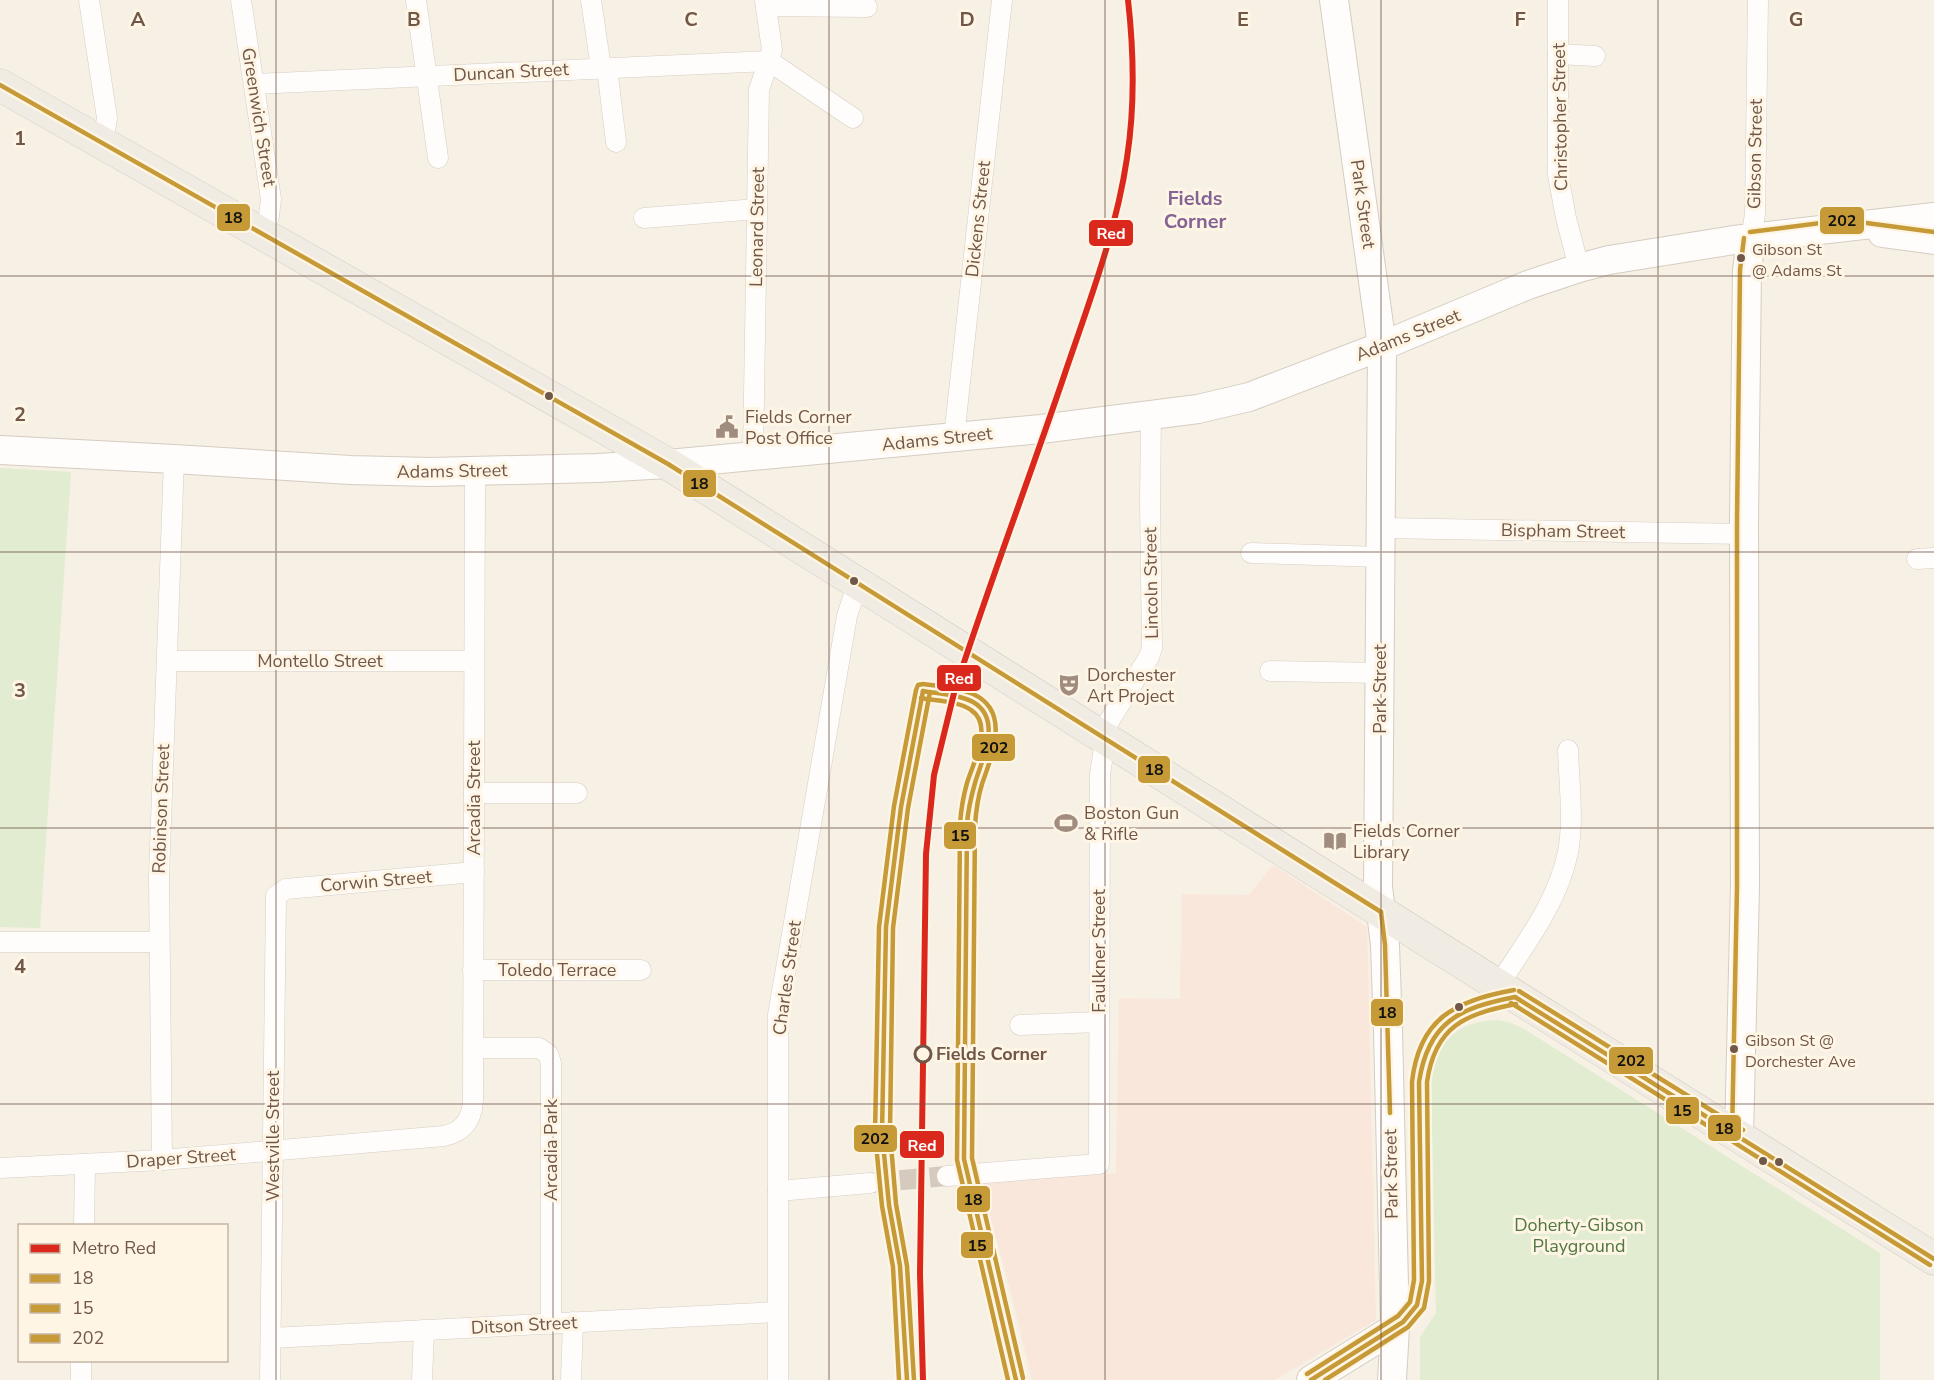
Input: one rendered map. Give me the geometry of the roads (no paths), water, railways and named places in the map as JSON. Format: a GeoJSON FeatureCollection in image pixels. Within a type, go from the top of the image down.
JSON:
{"type":"FeatureCollection","features":[{"type":"Feature","properties":{"kind":"main road","name":"Park Street"},"geometry":{"type":"LineString","coordinates":[[1334,0],[1382,346],[1378,886],[1385,945],[1388,1031],[1395,1328],[1392,1380]]}},
{"type":"Feature","properties":{"kind":"main road"},"geometry":{"type":"LineString","coordinates":[[0,85],[668,464],[1934,1259]]}},
{"type":"Feature","properties":{"kind":"main road","name":"Adams Street"},"geometry":{"type":"LineString","coordinates":[[0,450],[370,471],[475,471],[668,464],[753,457],[1151,415],[1209,407],[1250,397],[1382,346],[1528,285],[1579,268],[1645,253],[1934,217]]}},
{"type":"Feature","properties":{"kind":"main road","name":"Adams Street"},"geometry":{"type":"LineString","coordinates":[[1844,227],[1934,240]]}},
{"type":"Feature","properties":{"kind":"main road","name":"Gibson Street"},"geometry":{"type":"LineString","coordinates":[[1739,1136],[1744,887],[1747,270],[1750,239]]}},
{"type":"Feature","properties":{"kind":"main road"},"geometry":{"type":"LineString","coordinates":[[1311,1380],[1395,1328]]}},
{"type":"Feature","properties":{"kind":"street"},"geometry":{"type":"LineString","coordinates":[[89,0],[107,118],[103,143]]}},
{"type":"Feature","properties":{"kind":"street","name":"Greenwich Street"},"geometry":{"type":"LineString","coordinates":[[241,0],[271,199],[264,234]]}},
{"type":"Feature","properties":{"kind":"street"},"geometry":{"type":"LineString","coordinates":[[416,0],[438,158]]}},
{"type":"Feature","properties":{"kind":"street"},"geometry":{"type":"LineString","coordinates":[[591,0],[616,142]]}},
{"type":"Feature","properties":{"kind":"street","name":"Dickens Street"},"geometry":{"type":"LineString","coordinates":[[954,437],[1002,0]]}},
{"type":"Feature","properties":{"kind":"street","name":"Christopher Street"},"geometry":{"type":"LineString","coordinates":[[1558,0],[1558,175],[1579,268]]}},
{"type":"Feature","properties":{"kind":"street","name":"Gibson Street"},"geometry":{"type":"LineString","coordinates":[[1750,239],[1755,214],[1758,0]]}},
{"type":"Feature","properties":{"kind":"street"},"geometry":{"type":"LineString","coordinates":[[766,3],[867,7]]}},
{"type":"Feature","properties":{"kind":"street","name":"Leonard Street"},"geometry":{"type":"LineString","coordinates":[[753,457],[759,90],[772,45],[766,3]]}},
{"type":"Feature","properties":{"kind":"street"},"geometry":{"type":"LineString","coordinates":[[1558,54],[1595,56]]}},
{"type":"Feature","properties":{"kind":"street"},"geometry":{"type":"LineString","coordinates":[[769,61],[853,118]]}},
{"type":"Feature","properties":{"kind":"street","name":"Duncan Street"},"geometry":{"type":"LineString","coordinates":[[254,84],[769,61]]}},
{"type":"Feature","properties":{"kind":"street"},"geometry":{"type":"LineString","coordinates":[[644,218],[757,208]]}},
{"type":"Feature","properties":{"kind":"street","name":"Lincoln Street"},"geometry":{"type":"LineString","coordinates":[[1105,738],[1110,719],[1149,657],[1152,648],[1151,415]]}},
{"type":"Feature","properties":{"kind":"street","name":"Robinson Street"},"geometry":{"type":"LineString","coordinates":[[162,1161],[159,850],[174,459]]}},
{"type":"Feature","properties":{"kind":"street","name":"Arcadia Street"},"geometry":{"type":"LineString","coordinates":[[466,1124],[473,1107],[475,471]]}},
{"type":"Feature","properties":{"kind":"street","name":"Bispham Street"},"geometry":{"type":"LineString","coordinates":[[1381,528],[1744,534]]}},
{"type":"Feature","properties":{"kind":"street"},"geometry":{"type":"LineString","coordinates":[[1251,553],[1381,557]]}},
{"type":"Feature","properties":{"kind":"street","name":"Charles Street"},"geometry":{"type":"LineString","coordinates":[[778,1380],[778,1009],[847,616],[858,582]]}},
{"type":"Feature","properties":{"kind":"street","name":"Montello Street"},"geometry":{"type":"LineString","coordinates":[[166,661],[474,661]]}},
{"type":"Feature","properties":{"kind":"street"},"geometry":{"type":"LineString","coordinates":[[1270,671],[1380,673]]}},
{"type":"Feature","properties":{"kind":"street","name":"Faulkner Street"},"geometry":{"type":"LineString","coordinates":[[947,1176],[1099,1164],[1100,774],[1105,738]]}},
{"type":"Feature","properties":{"kind":"street"},"geometry":{"type":"LineString","coordinates":[[1498,986],[1544,913],[1560,878],[1568,850],[1568,750]]}},
{"type":"Feature","properties":{"kind":"street"},"geometry":{"type":"LineString","coordinates":[[474,794],[577,793]]}},
{"type":"Feature","properties":{"kind":"street","name":"Corwin Street"},"geometry":{"type":"LineString","coordinates":[[278,892],[286,889],[474,872]]}},
{"type":"Feature","properties":{"kind":"street","name":"Westville Street"},"geometry":{"type":"LineString","coordinates":[[270,1380],[274,1150],[274,900],[278,892]]}},
{"type":"Feature","properties":{"kind":"street"},"geometry":{"type":"LineString","coordinates":[[0,942],[159,942]]}},
{"type":"Feature","properties":{"kind":"street","name":"Toledo Terrace"},"geometry":{"type":"LineString","coordinates":[[473,970],[641,970]]}},
{"type":"Feature","properties":{"kind":"street"},"geometry":{"type":"LineString","coordinates":[[1020,1024],[1099,1022]]}},
{"type":"Feature","properties":{"kind":"street","name":"Arcadia Park"},"geometry":{"type":"LineString","coordinates":[[473,1048],[539,1048],[548,1054],[551,1064],[551,1324]]}},
{"type":"Feature","properties":{"kind":"street","name":"Draper Street"},"geometry":{"type":"LineString","coordinates":[[0,1168],[162,1161],[444,1136],[457,1132],[466,1124]]}},
{"type":"Feature","properties":{"kind":"street"},"geometry":{"type":"LineString","coordinates":[[84,1224],[85,1165]]}},
{"type":"Feature","properties":{"kind":"street"},"geometry":{"type":"LineString","coordinates":[[778,1191],[870,1183]]}},
{"type":"Feature","properties":{"kind":"street","name":"Ditson Street"},"geometry":{"type":"LineString","coordinates":[[271,1338],[778,1312]]}},
{"type":"Feature","properties":{"kind":"street"},"geometry":{"type":"LineString","coordinates":[[572,1380],[573,1322]]}},
{"type":"Feature","properties":{"kind":"street"},"geometry":{"type":"LineString","coordinates":[[422,1380],[424,1330]]}},
{"type":"Feature","properties":{"kind":"street"},"geometry":{"type":"LineString","coordinates":[[81,1362],[81,1380]]}},
{"type":"Feature","properties":{"kind":"tunnel"},"geometry":{"type":"LineString","coordinates":[[870,1183],[947,1176]]}},
{"type":"Feature","properties":{"kind":"metro line","name":"Red"},"geometry":{"type":"LineString","coordinates":[[923,1380],[920,1274],[926,854],[934,775],[954,693],[1092,296],[1116,214],[1127,158],[1131,119],[1132,40],[1128,0]]}},
{"type":"Feature","properties":{"kind":"place","name":"Gibson St @ Adams St"},"geometry":{"type":"Point","coordinates":[1741,258]}},
{"type":"Feature","properties":{"kind":"place","name":"Fields Corner Post Office"},"geometry":{"type":"Point","coordinates":[727,427]}},
{"type":"Feature","properties":{"kind":"place","name":"Dorchester Art Project"},"geometry":{"type":"Point","coordinates":[1069,685]}},
{"type":"Feature","properties":{"kind":"place","name":"Boston Gun & Rifle"},"geometry":{"type":"Point","coordinates":[1066,823]}},
{"type":"Feature","properties":{"kind":"place","name":"Fields Corner Library"},"geometry":{"type":"Point","coordinates":[1335,841]}},
{"type":"Feature","properties":{"kind":"place","name":"Gibson St @ Dorchester Ave"},"geometry":{"type":"Point","coordinates":[1734,1049]}},
{"type":"Feature","properties":{"kind":"place","name":"Fields Corner"},"geometry":{"type":"Point","coordinates":[923,1054]}},
{"type":"Feature","properties":{"kind":"district","name":"Fields Corner"},"geometry":{"type":"Point","coordinates":[1195,210]}},
{"type":"Feature","properties":{"kind":"park label","name":"Doherty-Gibson Playground"},"geometry":{"type":"Point","coordinates":[1579,1235]}}]}
